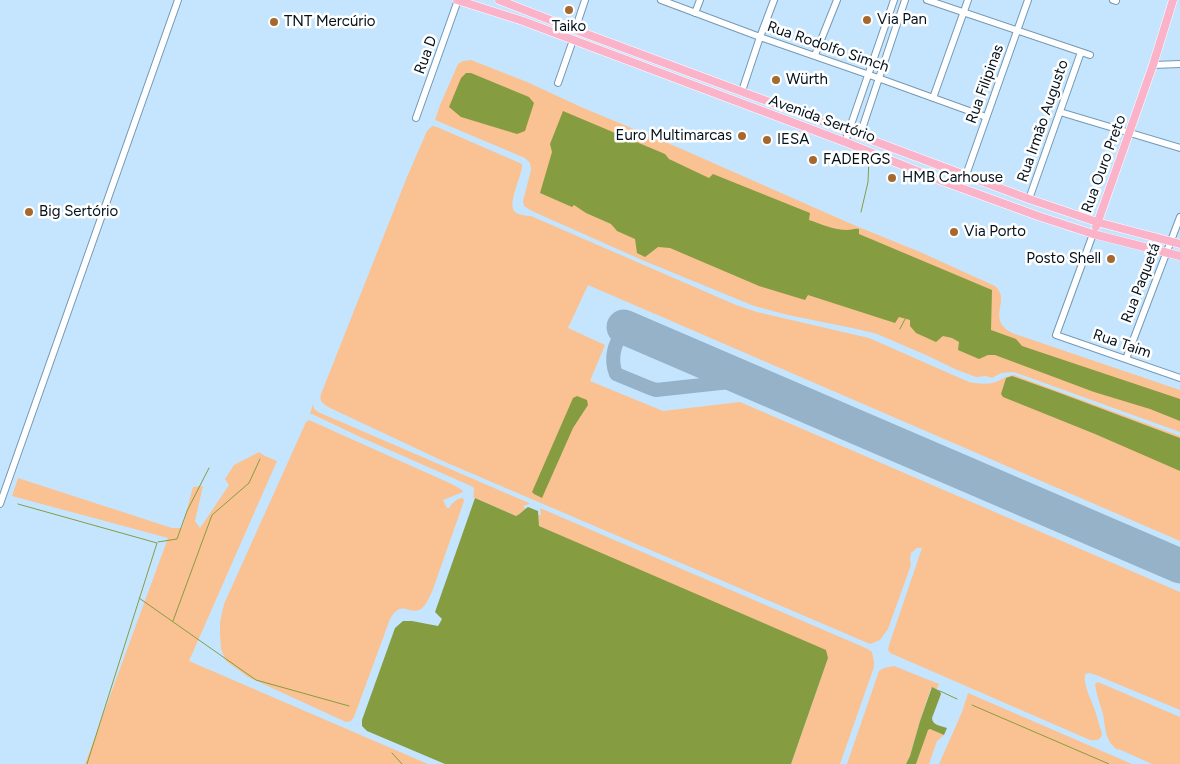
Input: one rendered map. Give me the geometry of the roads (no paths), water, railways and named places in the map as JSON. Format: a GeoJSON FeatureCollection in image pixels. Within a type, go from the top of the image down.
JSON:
{"type":"FeatureCollection","features":[{"type":"Feature","properties":{"kind":"main road","name":"Avenida Sertório"},"geometry":{"type":"LineString","coordinates":[[458,0],[573,40],[845,142],[1000,203],[1093,234],[1180,256]]}},
{"type":"Feature","properties":{"kind":"main road","name":"Avenida Sertório"},"geometry":{"type":"LineString","coordinates":[[499,0],[1029,199],[1097,222],[1180,244]]}},
{"type":"Feature","properties":{"kind":"main road","name":"Rua Ouro Preto"},"geometry":{"type":"LineString","coordinates":[[1093,234],[1130,133],[1173,0]]}},
{"type":"Feature","properties":{"kind":"street"},"geometry":{"type":"LineString","coordinates":[[0,504],[178,0]]}},
{"type":"Feature","properties":{"kind":"street","name":"Rua D"},"geometry":{"type":"LineString","coordinates":[[416,118],[458,0]]}},
{"type":"Feature","properties":{"kind":"street"},"geometry":{"type":"LineString","coordinates":[[575,30],[585,0]]}},
{"type":"Feature","properties":{"kind":"street","name":"Rua Rodolfo Simch"},"geometry":{"type":"LineString","coordinates":[[661,0],[986,117]]}},
{"type":"Feature","properties":{"kind":"street"},"geometry":{"type":"LineString","coordinates":[[695,13],[700,0]]}},
{"type":"Feature","properties":{"kind":"street"},"geometry":{"type":"LineString","coordinates":[[742,91],[774,0]]}},
{"type":"Feature","properties":{"kind":"street"},"geometry":{"type":"LineString","coordinates":[[815,55],[836,0]]}},
{"type":"Feature","properties":{"kind":"street"},"geometry":{"type":"LineString","coordinates":[[845,142],[894,0]]}},
{"type":"Feature","properties":{"kind":"street"},"geometry":{"type":"LineString","coordinates":[[860,135],[905,0]]}},
{"type":"Feature","properties":{"kind":"street"},"geometry":{"type":"LineString","coordinates":[[927,0],[1090,55]]}},
{"type":"Feature","properties":{"kind":"street"},"geometry":{"type":"LineString","coordinates":[[933,98],[968,0]]}},
{"type":"Feature","properties":{"kind":"street","name":"Rua Filipinas"},"geometry":{"type":"LineString","coordinates":[[966,176],[1028,0]]}},
{"type":"Feature","properties":{"kind":"street"},"geometry":{"type":"LineString","coordinates":[[558,83],[573,40]]}},
{"type":"Feature","properties":{"kind":"street","name":"Rua Irmão Augusto"},"geometry":{"type":"LineString","coordinates":[[1029,199],[1081,52]]}},
{"type":"Feature","properties":{"kind":"street"},"geometry":{"type":"LineString","coordinates":[[1153,65],[1180,64]]}},
{"type":"Feature","properties":{"kind":"street"},"geometry":{"type":"LineString","coordinates":[[1060,112],[1180,148]]}},
{"type":"Feature","properties":{"kind":"street","name":"Rua Paquetá"},"geometry":{"type":"LineString","coordinates":[[1126,359],[1180,217]]}},
{"type":"Feature","properties":{"kind":"street","name":"Rua Ouro Preto"},"geometry":{"type":"LineString","coordinates":[[1056,335],[1093,234]]}},
{"type":"Feature","properties":{"kind":"street","name":"Rua Taim"},"geometry":{"type":"LineString","coordinates":[[1056,335],[1180,378]]}},
{"type":"Feature","properties":{"kind":"waterway"},"geometry":{"type":"LineString","coordinates":[[861,212],[868,182],[869,158]]}},
{"type":"Feature","properties":{"kind":"waterway"},"geometry":{"type":"LineString","coordinates":[[900,329],[905,319]]}},
{"type":"Feature","properties":{"kind":"waterway"},"geometry":{"type":"LineString","coordinates":[[173,621],[212,515],[249,483],[260,459]]}},
{"type":"Feature","properties":{"kind":"waterway"},"geometry":{"type":"LineString","coordinates":[[158,542],[177,539],[187,511],[209,468]]}},
{"type":"Feature","properties":{"kind":"waterway"},"geometry":{"type":"LineString","coordinates":[[18,504],[157,543],[87,764]]}},
{"type":"Feature","properties":{"kind":"waterway"},"geometry":{"type":"LineString","coordinates":[[139,598],[256,680],[349,706]]}},
{"type":"Feature","properties":{"kind":"waterway"},"geometry":{"type":"LineString","coordinates":[[940,691],[957,699]]}},
{"type":"Feature","properties":{"kind":"waterway"},"geometry":{"type":"LineString","coordinates":[[972,705],[1109,764]]}},
{"type":"Feature","properties":{"kind":"waterway"},"geometry":{"type":"LineString","coordinates":[[392,753],[402,764]]}},
{"type":"Feature","properties":{"kind":"place","name":"Taiko"},"geometry":{"type":"Point","coordinates":[569,10]}},
{"type":"Feature","properties":{"kind":"place","name":"Via Pan"},"geometry":{"type":"Point","coordinates":[867,20]}},
{"type":"Feature","properties":{"kind":"place","name":"TNT Mercúrio"},"geometry":{"type":"Point","coordinates":[274,22]}},
{"type":"Feature","properties":{"kind":"place","name":"Würth"},"geometry":{"type":"Point","coordinates":[776,80]}},
{"type":"Feature","properties":{"kind":"place","name":"Euro Multimarcas"},"geometry":{"type":"Point","coordinates":[742,136]}},
{"type":"Feature","properties":{"kind":"place","name":"IESA"},"geometry":{"type":"Point","coordinates":[767,140]}},
{"type":"Feature","properties":{"kind":"place","name":"FADERGS"},"geometry":{"type":"Point","coordinates":[813,160]}},
{"type":"Feature","properties":{"kind":"place","name":"HMB Carhouse"},"geometry":{"type":"Point","coordinates":[892,178]}},
{"type":"Feature","properties":{"kind":"place","name":"Big Sertório"},"geometry":{"type":"Point","coordinates":[29,212]}},
{"type":"Feature","properties":{"kind":"place","name":"Via Porto"},"geometry":{"type":"Point","coordinates":[954,232]}},
{"type":"Feature","properties":{"kind":"place","name":"Posto Shell"},"geometry":{"type":"Point","coordinates":[1111,259]}}]}
